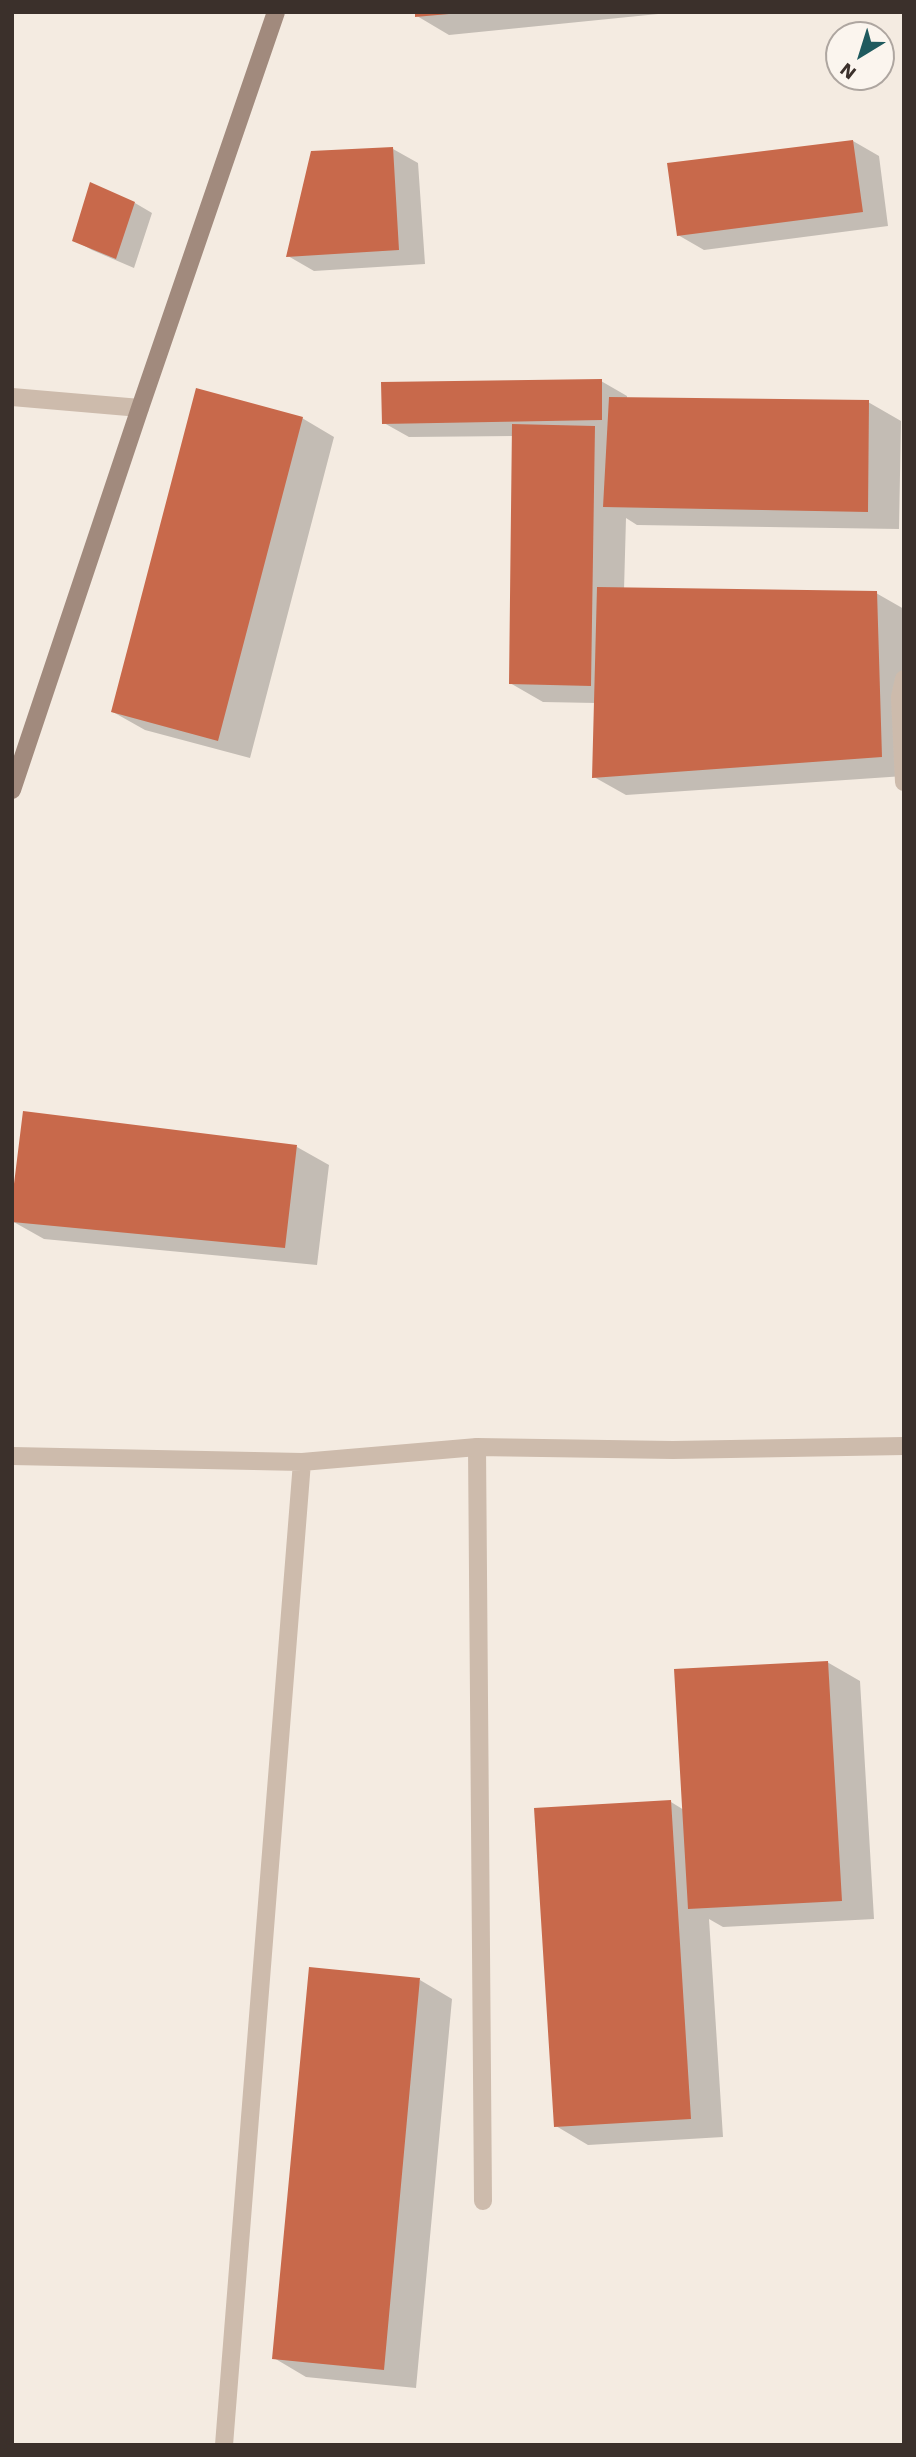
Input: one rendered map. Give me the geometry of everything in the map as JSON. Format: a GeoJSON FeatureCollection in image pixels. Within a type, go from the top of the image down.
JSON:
{"type":"FeatureCollection","features":[{"type":"Feature","properties":{"kind":"main road"},"geometry":{"type":"LineString","coordinates":[[12,790],[276,12]]}},
{"type":"Feature","properties":{"kind":"street"},"geometry":{"type":"LineString","coordinates":[[12,397],[140,408]]}},
{"type":"Feature","properties":{"kind":"street"},"geometry":{"type":"LineString","coordinates":[[904,679],[900,697],[904,782]]}},
{"type":"Feature","properties":{"kind":"street"},"geometry":{"type":"LineString","coordinates":[[12,1457],[302,1462],[477,1447],[673,1450],[904,1446]]}},
{"type":"Feature","properties":{"kind":"street"},"geometry":{"type":"LineString","coordinates":[[477,1447],[483,2201]]}},
{"type":"Feature","properties":{"kind":"street"},"geometry":{"type":"LineString","coordinates":[[224,2445],[302,1462]]}},
{"type":"Feature","properties":{"kind":"building"},"geometry":{"type":"Polygon","coordinates":[[[415,12],[448,12],[449,14],[415,17],[415,12]]]}},
{"type":"Feature","properties":{"kind":"building"},"geometry":{"type":"Polygon","coordinates":[[[853,140],[863,212],[677,236],[667,163],[853,140]]]}},
{"type":"Feature","properties":{"kind":"building"},"geometry":{"type":"Polygon","coordinates":[[[393,147],[399,250],[286,257],[311,151],[393,147]]]}},
{"type":"Feature","properties":{"kind":"building"},"geometry":{"type":"Polygon","coordinates":[[[90,182],[135,202],[116,259],[72,241],[90,182]]]}},
{"type":"Feature","properties":{"kind":"building"},"geometry":{"type":"Polygon","coordinates":[[[602,379],[602,420],[382,424],[381,382],[602,379]]]}},
{"type":"Feature","properties":{"kind":"building"},"geometry":{"type":"Polygon","coordinates":[[[196,388],[303,417],[218,741],[111,712],[196,388]]]}},
{"type":"Feature","properties":{"kind":"building"},"geometry":{"type":"Polygon","coordinates":[[[609,397],[869,400],[868,512],[603,507],[609,397]]]}},
{"type":"Feature","properties":{"kind":"building"},"geometry":{"type":"Polygon","coordinates":[[[512,424],[595,426],[591,686],[509,684],[512,424]]]}},
{"type":"Feature","properties":{"kind":"building"},"geometry":{"type":"Polygon","coordinates":[[[597,587],[877,591],[882,757],[592,778],[597,587]]]}},
{"type":"Feature","properties":{"kind":"building"},"geometry":{"type":"Polygon","coordinates":[[[23,1111],[297,1145],[285,1248],[12,1222],[12,1200],[23,1111]]]}},
{"type":"Feature","properties":{"kind":"building"},"geometry":{"type":"Polygon","coordinates":[[[828,1661],[842,1901],[688,1909],[674,1669],[828,1661]]]}},
{"type":"Feature","properties":{"kind":"building"},"geometry":{"type":"Polygon","coordinates":[[[671,1800],[691,2119],[554,2127],[534,1808],[671,1800]]]}},
{"type":"Feature","properties":{"kind":"building"},"geometry":{"type":"Polygon","coordinates":[[[309,1967],[420,1978],[384,2370],[272,2359],[309,1967]]]}}]}
